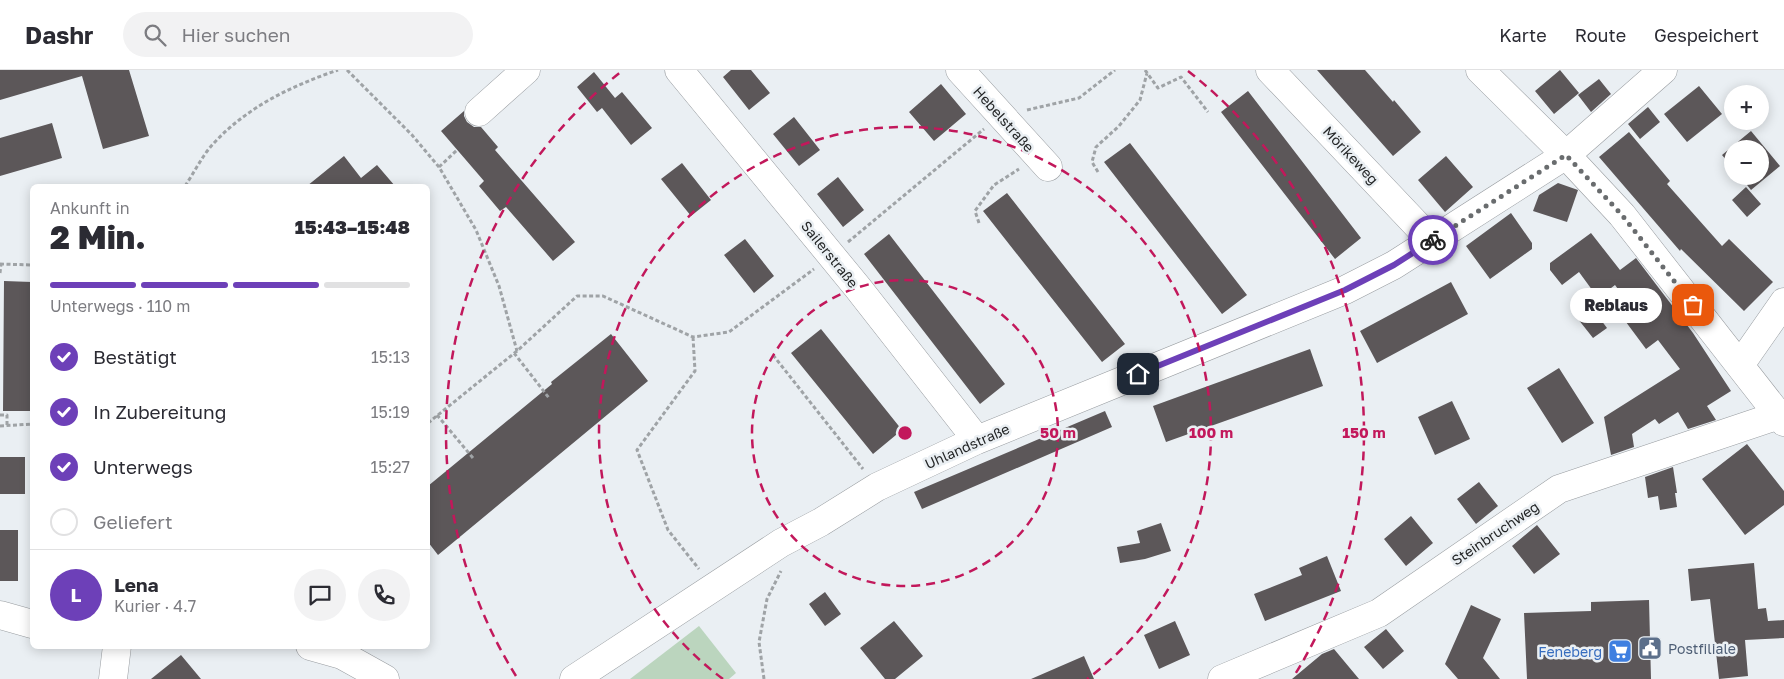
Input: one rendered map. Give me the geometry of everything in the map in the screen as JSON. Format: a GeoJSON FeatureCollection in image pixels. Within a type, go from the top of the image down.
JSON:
{"type":"FeatureCollection","features":[{"type":"Feature","properties":{"kind":"street"},"geometry":{"type":"LineString","coordinates":[[479,112],[526,70]]}},
{"type":"Feature","properties":{"kind":"street","name":"Sailerstraße"},"geometry":{"type":"LineString","coordinates":[[679,70],[831,256],[977,440]]}},
{"type":"Feature","properties":{"kind":"street","name":"Hebelstraße"},"geometry":{"type":"LineString","coordinates":[[960,70],[1039,157]]}},
{"type":"Feature","properties":{"kind":"street","name":"Mörikeweg"},"geometry":{"type":"LineString","coordinates":[[1270,70],[1432,241]]}},
{"type":"Feature","properties":{"kind":"street"},"geometry":{"type":"LineString","coordinates":[[1480,70],[1566,155],[1622,215],[1782,418]]}},
{"type":"Feature","properties":{"kind":"street","name":"Uhlandstraße"},"geometry":{"type":"LineString","coordinates":[[574,679],[782,543],[822,522],[878,487],[977,440],[1345,290],[1394,265],[1566,155],[1663,70]]}},
{"type":"Feature","properties":{"kind":"street"},"geometry":{"type":"LineString","coordinates":[[1740,365],[1784,302]]}},
{"type":"Feature","properties":{"kind":"street","name":"Steinbruchweg"},"geometry":{"type":"LineString","coordinates":[[1222,679],[1379,613],[1559,489],[1782,418]]}},
{"type":"Feature","properties":{"kind":"street"},"geometry":{"type":"LineString","coordinates":[[0,615],[30,623]]}},
{"type":"Feature","properties":{"kind":"street"},"geometry":{"type":"LineString","coordinates":[[113,679],[117,649]]}},
{"type":"Feature","properties":{"kind":"street"},"geometry":{"type":"LineString","coordinates":[[330,649],[343,651],[385,679]]}},
{"type":"Feature","properties":{"kind":"path"},"geometry":{"type":"LineString","coordinates":[[186,184],[212,146],[233,125],[264,102],[303,82],[338,70]]}},
{"type":"Feature","properties":{"kind":"path"},"geometry":{"type":"LineString","coordinates":[[347,70],[412,135],[439,167],[476,230],[499,286],[516,352],[549,398]]}},
{"type":"Feature","properties":{"kind":"path"},"geometry":{"type":"LineString","coordinates":[[430,421],[516,352],[577,296],[603,296],[693,337],[729,332],[831,256],[1002,115],[1079,98],[1115,70]]}},
{"type":"Feature","properties":{"kind":"path"},"geometry":{"type":"LineString","coordinates":[[1146,72],[1158,88],[1181,77],[1208,112]]}},
{"type":"Feature","properties":{"kind":"path"},"geometry":{"type":"LineString","coordinates":[[1098,172],[1092,162],[1096,147],[1119,126],[1140,100],[1146,72]]}},
{"type":"Feature","properties":{"kind":"path"},"geometry":{"type":"LineString","coordinates":[[439,167],[457,150]]}},
{"type":"Feature","properties":{"kind":"path"},"geometry":{"type":"LineString","coordinates":[[979,224],[975,211],[994,185],[1039,157]]}},
{"type":"Feature","properties":{"kind":"path"},"geometry":{"type":"LineString","coordinates":[[0,273],[0,264],[30,266]]}},
{"type":"Feature","properties":{"kind":"path"},"geometry":{"type":"LineString","coordinates":[[693,337],[695,370],[637,450],[668,530],[714,587]]}},
{"type":"Feature","properties":{"kind":"path"},"geometry":{"type":"LineString","coordinates":[[773,355],[878,487]]}},
{"type":"Feature","properties":{"kind":"path"},"geometry":{"type":"LineString","coordinates":[[0,415],[7,416],[7,425]]}},
{"type":"Feature","properties":{"kind":"path"},"geometry":{"type":"LineString","coordinates":[[437,415],[473,458]]}},
{"type":"Feature","properties":{"kind":"path"},"geometry":{"type":"LineString","coordinates":[[0,426],[30,424]]}},
{"type":"Feature","properties":{"kind":"path"},"geometry":{"type":"LineString","coordinates":[[764,679],[760,642],[768,598],[782,571],[782,543]]}},
{"type":"Feature","properties":{"kind":"green space"},"geometry":{"type":"Polygon","coordinates":[[[699,626],[736,673],[729,679],[630,679],[699,626]]]}},
{"type":"Feature","properties":{"kind":"building"},"geometry":{"type":"Polygon","coordinates":[[[0,70],[129,70],[149,136],[103,149],[82,76],[0,100],[0,70]]]}},
{"type":"Feature","properties":{"kind":"building"},"geometry":{"type":"Polygon","coordinates":[[[731,70],[751,70],[770,93],[749,110],[723,77],[731,70]]]}},
{"type":"Feature","properties":{"kind":"building"},"geometry":{"type":"Polygon","coordinates":[[[1317,70],[1365,70],[1421,132],[1393,156],[1317,70]]]}},
{"type":"Feature","properties":{"kind":"building"},"geometry":{"type":"Polygon","coordinates":[[[1560,70],[1579,93],[1554,114],[1535,91],[1560,70]]]}},
{"type":"Feature","properties":{"kind":"building"},"geometry":{"type":"Polygon","coordinates":[[[594,72],[615,98],[622,92],[652,128],[631,145],[602,108],[597,112],[577,87],[594,72]]]}},
{"type":"Feature","properties":{"kind":"building"},"geometry":{"type":"Polygon","coordinates":[[[1599,79],[1611,94],[1591,112],[1578,95],[1599,79]]]}},
{"type":"Feature","properties":{"kind":"building"},"geometry":{"type":"Polygon","coordinates":[[[941,84],[966,114],[934,141],[909,112],[941,84]]]}},
{"type":"Feature","properties":{"kind":"building"},"geometry":{"type":"Polygon","coordinates":[[[1699,86],[1722,114],[1687,142],[1664,114],[1699,86]]]}},
{"type":"Feature","properties":{"kind":"building"},"geometry":{"type":"Polygon","coordinates":[[[1248,91],[1361,238],[1335,259],[1221,112],[1248,91]]]}},
{"type":"Feature","properties":{"kind":"building"},"geometry":{"type":"Polygon","coordinates":[[[1648,107],[1660,122],[1640,139],[1628,124],[1648,107]]]}},
{"type":"Feature","properties":{"kind":"building"},"geometry":{"type":"Polygon","coordinates":[[[464,111],[467,122],[474,127],[481,127],[498,147],[495,150],[575,242],[553,261],[506,207],[500,211],[479,186],[484,181],[441,131],[464,111]]]}},
{"type":"Feature","properties":{"kind":"building"},"geometry":{"type":"Polygon","coordinates":[[[794,117],[820,150],[799,166],[773,134],[794,117]]]}},
{"type":"Feature","properties":{"kind":"building"},"geometry":{"type":"Polygon","coordinates":[[[52,123],[62,158],[0,176],[0,138],[52,123]]]}},
{"type":"Feature","properties":{"kind":"building"},"geometry":{"type":"Polygon","coordinates":[[[1751,131],[1758,140],[1740,140],[1751,131]]]}},
{"type":"Feature","properties":{"kind":"building"},"geometry":{"type":"Polygon","coordinates":[[[1629,132],[1670,181],[1667,184],[1722,246],[1729,239],[1773,282],[1744,311],[1681,249],[1680,251],[1599,157],[1629,132]]]}},
{"type":"Feature","properties":{"kind":"building"},"geometry":{"type":"Polygon","coordinates":[[[1130,143],[1247,295],[1222,314],[1104,162],[1130,143]]]}},
{"type":"Feature","properties":{"kind":"building"},"geometry":{"type":"Polygon","coordinates":[[[1769,153],[1780,166],[1769,175],[1769,153]]]}},
{"type":"Feature","properties":{"kind":"building"},"geometry":{"type":"Polygon","coordinates":[[[344,156],[361,178],[377,165],[393,184],[309,184],[344,156]]]}},
{"type":"Feature","properties":{"kind":"building"},"geometry":{"type":"Polygon","coordinates":[[[1446,156],[1473,187],[1445,212],[1418,180],[1446,156]]]}},
{"type":"Feature","properties":{"kind":"building"},"geometry":{"type":"Polygon","coordinates":[[[682,163],[711,200],[691,216],[661,179],[682,163]]]}},
{"type":"Feature","properties":{"kind":"building"},"geometry":{"type":"Polygon","coordinates":[[[838,177],[864,210],[843,227],[817,194],[838,177]]]}},
{"type":"Feature","properties":{"kind":"building"},"geometry":{"type":"Polygon","coordinates":[[[1558,183],[1578,190],[1567,222],[1533,211],[1539,195],[1558,183]]]}},
{"type":"Feature","properties":{"kind":"building"},"geometry":{"type":"Polygon","coordinates":[[[1747,185],[1757,185],[1751,190],[1747,185]]]}},
{"type":"Feature","properties":{"kind":"building"},"geometry":{"type":"Polygon","coordinates":[[[1746,187],[1761,204],[1747,217],[1732,200],[1746,187]]]}},
{"type":"Feature","properties":{"kind":"building"},"geometry":{"type":"Polygon","coordinates":[[[1007,193],[1125,344],[1102,362],[983,211],[1007,193]]]}},
{"type":"Feature","properties":{"kind":"building"},"geometry":{"type":"Polygon","coordinates":[[[1511,213],[1532,243],[1532,249],[1490,279],[1466,246],[1511,213]]]}},
{"type":"Feature","properties":{"kind":"building"},"geometry":{"type":"Polygon","coordinates":[[[1591,233],[1620,270],[1636,258],[1693,333],[1731,391],[1707,406],[1716,420],[1688,429],[1678,412],[1659,424],[1655,419],[1632,434],[1634,447],[1611,455],[1604,417],[1680,369],[1658,340],[1646,349],[1623,318],[1633,310],[1615,285],[1598,298],[1579,272],[1562,285],[1550,270],[1550,263],[1591,233]]]}},
{"type":"Feature","properties":{"kind":"building"},"geometry":{"type":"Polygon","coordinates":[[[889,234],[1005,384],[980,404],[864,254],[889,234]]]}},
{"type":"Feature","properties":{"kind":"building"},"geometry":{"type":"Polygon","coordinates":[[[745,239],[774,276],[754,293],[724,255],[745,239]]]}},
{"type":"Feature","properties":{"kind":"building"},"geometry":{"type":"Polygon","coordinates":[[[4,281],[30,282],[30,411],[3,411],[4,281]]]}},
{"type":"Feature","properties":{"kind":"building"},"geometry":{"type":"Polygon","coordinates":[[[1451,282],[1468,314],[1377,363],[1360,331],[1451,282]]]}},
{"type":"Feature","properties":{"kind":"building"},"geometry":{"type":"Polygon","coordinates":[[[1592,308],[1607,328],[1593,338],[1578,319],[1592,308]]]}},
{"type":"Feature","properties":{"kind":"building"},"geometry":{"type":"Polygon","coordinates":[[[821,329],[902,430],[873,454],[791,353],[821,329]]]}},
{"type":"Feature","properties":{"kind":"building"},"geometry":{"type":"Polygon","coordinates":[[[611,334],[648,381],[438,555],[430,545],[430,484],[552,384],[551,382],[611,334]]]}},
{"type":"Feature","properties":{"kind":"building"},"geometry":{"type":"Polygon","coordinates":[[[1310,349],[1323,386],[1166,442],[1153,406],[1310,349]]]}},
{"type":"Feature","properties":{"kind":"building"},"geometry":{"type":"Polygon","coordinates":[[[1559,368],[1594,423],[1562,443],[1527,388],[1559,368]]]}},
{"type":"Feature","properties":{"kind":"building"},"geometry":{"type":"Polygon","coordinates":[[[1452,401],[1470,439],[1435,455],[1418,417],[1452,401]]]}},
{"type":"Feature","properties":{"kind":"building"},"geometry":{"type":"Polygon","coordinates":[[[1105,411],[1112,427],[922,509],[914,492],[1105,411]]]}},
{"type":"Feature","properties":{"kind":"building"},"geometry":{"type":"Polygon","coordinates":[[[1747,444],[1784,491],[1784,505],[1745,535],[1702,479],[1747,444]]]}},
{"type":"Feature","properties":{"kind":"building"},"geometry":{"type":"Polygon","coordinates":[[[0,457],[25,457],[25,494],[0,494],[0,457]]]}},
{"type":"Feature","properties":{"kind":"building"},"geometry":{"type":"Polygon","coordinates":[[[1673,467],[1677,507],[1660,510],[1658,496],[1648,498],[1645,477],[1673,467]]]}},
{"type":"Feature","properties":{"kind":"building"},"geometry":{"type":"Polygon","coordinates":[[[1479,482],[1498,506],[1476,524],[1457,499],[1479,482]]]}},
{"type":"Feature","properties":{"kind":"building"},"geometry":{"type":"Polygon","coordinates":[[[1411,516],[1433,543],[1406,566],[1384,539],[1411,516]]]}},
{"type":"Feature","properties":{"kind":"building"},"geometry":{"type":"Polygon","coordinates":[[[1161,523],[1171,551],[1145,559],[1120,563],[1117,547],[1140,543],[1137,531],[1161,523]]]}},
{"type":"Feature","properties":{"kind":"building"},"geometry":{"type":"Polygon","coordinates":[[[1537,525],[1560,554],[1534,574],[1512,546],[1537,525]]]}},
{"type":"Feature","properties":{"kind":"building"},"geometry":{"type":"Polygon","coordinates":[[[0,530],[18,530],[18,581],[0,581],[0,530]]]}},
{"type":"Feature","properties":{"kind":"building"},"geometry":{"type":"Polygon","coordinates":[[[1327,556],[1341,591],[1265,621],[1254,594],[1302,575],[1299,568],[1327,556]]]}},
{"type":"Feature","properties":{"kind":"building"},"geometry":{"type":"Polygon","coordinates":[[[1754,563],[1758,609],[1766,608],[1768,621],[1784,620],[1784,638],[1745,640],[1748,676],[1719,679],[1710,599],[1691,601],[1688,569],[1754,563]]]}},
{"type":"Feature","properties":{"kind":"building"},"geometry":{"type":"Polygon","coordinates":[[[825,592],[841,614],[825,626],[809,604],[825,592]]]}},
{"type":"Feature","properties":{"kind":"building"},"geometry":{"type":"Polygon","coordinates":[[[1649,600],[1651,679],[1527,679],[1524,613],[1591,611],[1591,602],[1649,600]]]}},
{"type":"Feature","properties":{"kind":"building"},"geometry":{"type":"Polygon","coordinates":[[[1471,605],[1501,619],[1483,658],[1500,679],[1458,679],[1445,664],[1471,605]]]}},
{"type":"Feature","properties":{"kind":"building"},"geometry":{"type":"Polygon","coordinates":[[[894,621],[923,656],[895,679],[885,679],[860,648],[894,621]]]}},
{"type":"Feature","properties":{"kind":"building"},"geometry":{"type":"Polygon","coordinates":[[[1175,621],[1190,655],[1159,669],[1144,635],[1175,621]]]}},
{"type":"Feature","properties":{"kind":"building"},"geometry":{"type":"Polygon","coordinates":[[[1386,629],[1404,651],[1383,669],[1364,647],[1386,629]]]}},
{"type":"Feature","properties":{"kind":"building"},"geometry":{"type":"Polygon","coordinates":[[[1334,649],[1359,679],[1292,679],[1322,654],[1334,649]]]}},
{"type":"Feature","properties":{"kind":"building"},"geometry":{"type":"Polygon","coordinates":[[[181,655],[201,679],[151,679],[181,655]]]}},
{"type":"Feature","properties":{"kind":"building"},"geometry":{"type":"Polygon","coordinates":[[[1084,656],[1094,679],[1031,679],[1084,656]]]}},
{"type":"Feature","properties":{"kind":"way so far"},"geometry":{"type":"LineString","coordinates":[[1433,240],[1566,155],[1622,215],[1693,305]]}},
{"type":"Feature","properties":{"kind":"place","name":"Reblaus"},"geometry":{"type":"Point","coordinates":[1693,305]}},
{"type":"Feature","properties":{"kind":"place","name":"Postfiliale"},"geometry":{"type":"Point","coordinates":[1650,648]}},
{"type":"Feature","properties":{"kind":"place","name":"Feneberg"},"geometry":{"type":"Point","coordinates":[1620,651]}},
{"type":"Feature","properties":{"kind":"route"},"geometry":{"type":"LineString","coordinates":[[1138,374],[1345,290],[1394,265],[1433,240]]}}]}
